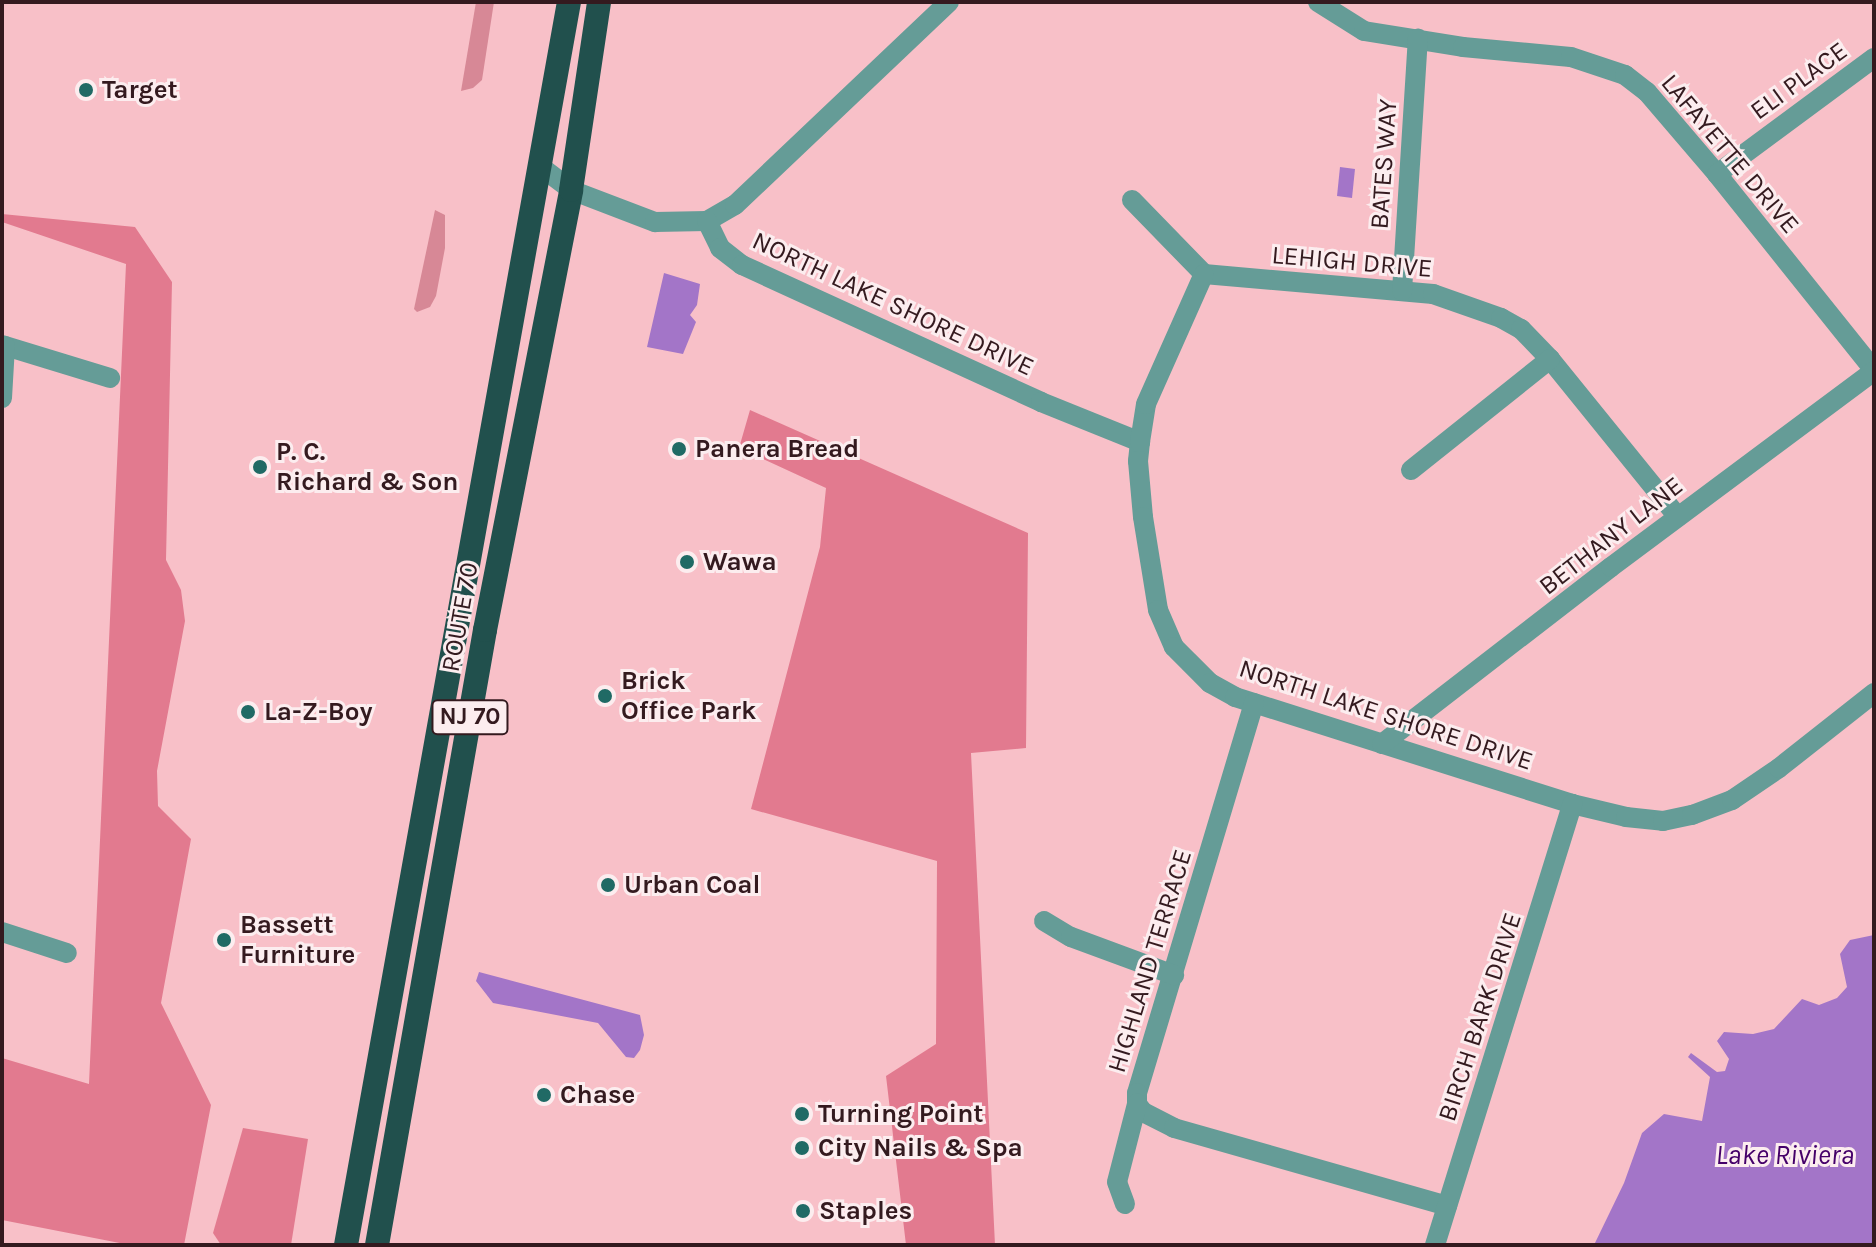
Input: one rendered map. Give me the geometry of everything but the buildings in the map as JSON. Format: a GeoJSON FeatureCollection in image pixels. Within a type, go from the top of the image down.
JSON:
{"type":"FeatureCollection","features":[{"type":"Feature","properties":{"kind":"highway","name":"NJ 70"},"geometry":{"type":"LineString","coordinates":[[541,167],[569,2]]}},
{"type":"Feature","properties":{"kind":"highway","name":"NJ 70"},"geometry":{"type":"LineString","coordinates":[[571,190],[599,2]]}},
{"type":"Feature","properties":{"kind":"highway","name":"ROUTE 70"},"geometry":{"type":"LineString","coordinates":[[346,1245],[541,167]]}},
{"type":"Feature","properties":{"kind":"highway","name":"ROUTE 70"},"geometry":{"type":"LineString","coordinates":[[377,1245],[485,630],[571,190]]}},
{"type":"Feature","properties":{"kind":"street"},"geometry":{"type":"LineString","coordinates":[[541,167],[571,190],[655,222],[707,221],[735,205],[949,2]]}},
{"type":"Feature","properties":{"kind":"street","name":"LAFAYETTE DRIVE"},"geometry":{"type":"LineString","coordinates":[[1318,2],[1364,31],[1571,57],[1625,75],[1647,92],[1717,174],[1874,370]]}},
{"type":"Feature","properties":{"kind":"street","name":"BATES WAY"},"geometry":{"type":"LineString","coordinates":[[1402,291],[1418,39]]}},
{"type":"Feature","properties":{"kind":"street","name":"ELI PLACE"},"geometry":{"type":"LineString","coordinates":[[1717,174],[1874,58]]}},
{"type":"Feature","properties":{"kind":"street"},"geometry":{"type":"LineString","coordinates":[[1132,200],[1204,274],[1146,404],[1140,442]]}},
{"type":"Feature","properties":{"kind":"street","name":"NORTH LAKE SHORE DRIVE"},"geometry":{"type":"LineString","coordinates":[[707,221],[720,248],[742,265],[1053,407],[1140,442],[1138,461],[1143,517],[1158,610],[1174,647],[1210,683],[1254,703],[1572,804],[1626,817],[1663,821],[1692,815],[1732,800],[1779,768],[1874,693]]}},
{"type":"Feature","properties":{"kind":"street","name":"LEHIGH DRIVE"},"geometry":{"type":"LineString","coordinates":[[1204,274],[1433,294],[1501,318],[1521,329],[1550,359],[1678,517]]}},
{"type":"Feature","properties":{"kind":"street"},"geometry":{"type":"LineString","coordinates":[[2,398],[4,345],[110,378]]}},
{"type":"Feature","properties":{"kind":"street"},"geometry":{"type":"LineString","coordinates":[[1411,470],[1550,359]]}},
{"type":"Feature","properties":{"kind":"street","name":"BETHANY LANE"},"geometry":{"type":"LineString","coordinates":[[1382,744],[1874,370]]}},
{"type":"Feature","properties":{"kind":"street","name":"HIGHLAND TERRACE"},"geometry":{"type":"LineString","coordinates":[[1254,703],[1137,1093],[1137,1104],[1143,1112],[1174,1128],[1447,1206]]}},
{"type":"Feature","properties":{"kind":"street","name":"BIRCH BARK DRIVE"},"geometry":{"type":"LineString","coordinates":[[1435,1245],[1572,804]]}},
{"type":"Feature","properties":{"kind":"street"},"geometry":{"type":"LineString","coordinates":[[1044,921],[1071,937],[1174,975]]}},
{"type":"Feature","properties":{"kind":"street"},"geometry":{"type":"LineString","coordinates":[[2,932],[67,953]]}},
{"type":"Feature","properties":{"kind":"street"},"geometry":{"type":"LineString","coordinates":[[1125,1204],[1117,1182],[1137,1104]]}},
{"type":"Feature","properties":{"kind":"shaded area"},"geometry":{"type":"Polygon","coordinates":[[[476,2],[494,2],[482,80],[473,88],[461,91],[476,2]]]}},
{"type":"Feature","properties":{"kind":"shaded area"},"geometry":{"type":"Polygon","coordinates":[[[435,210],[445,215],[445,248],[436,296],[430,307],[417,312],[414,309],[435,210]]]}},
{"type":"Feature","properties":{"kind":"shaded area"},"geometry":{"type":"Polygon","coordinates":[[[2,214],[135,227],[172,282],[166,560],[181,590],[185,621],[157,771],[158,806],[191,839],[161,1003],[211,1105],[184,1245],[130,1245],[2,1220],[2,1058],[89,1084],[126,264],[2,222],[2,214]]]}},
{"type":"Feature","properties":{"kind":"shaded area"},"geometry":{"type":"Polygon","coordinates":[[[750,410],[1028,533],[1026,748],[971,753],[995,1245],[906,1245],[886,1076],[936,1044],[937,861],[751,809],[820,547],[826,488],[739,448],[750,410]]]}},
{"type":"Feature","properties":{"kind":"shaded area"},"geometry":{"type":"Polygon","coordinates":[[[243,1128],[308,1139],[291,1245],[221,1245],[213,1233],[243,1128]]]}},
{"type":"Feature","properties":{"kind":"water"},"geometry":{"type":"Polygon","coordinates":[[[1340,167],[1355,169],[1352,198],[1337,196],[1340,167]]]}},
{"type":"Feature","properties":{"kind":"water"},"geometry":{"type":"Polygon","coordinates":[[[664,273],[700,284],[697,305],[690,315],[696,322],[683,354],[647,347],[664,273]]]}},
{"type":"Feature","properties":{"kind":"water","name":"Lake Riviera"},"geometry":{"type":"Polygon","coordinates":[[[1874,935],[1874,1245],[1594,1245],[1624,1183],[1642,1133],[1664,1114],[1702,1121],[1710,1077],[1688,1057],[1691,1053],[1717,1072],[1725,1071],[1729,1059],[1717,1041],[1724,1032],[1753,1034],[1774,1029],[1802,999],[1819,1005],[1837,998],[1847,987],[1840,954],[1850,940],[1874,935]]]}},
{"type":"Feature","properties":{"kind":"water"},"geometry":{"type":"Polygon","coordinates":[[[479,972],[640,1015],[644,1035],[640,1050],[634,1058],[626,1057],[598,1023],[493,1003],[476,981],[479,972]]]}},
{"type":"Feature","properties":{"kind":"place","name":"Target"},"geometry":{"type":"Point","coordinates":[86,90]}},
{"type":"Feature","properties":{"kind":"place","name":"Panera Bread"},"geometry":{"type":"Point","coordinates":[679,449]}},
{"type":"Feature","properties":{"kind":"place","name":"P. C. Richard & Son"},"geometry":{"type":"Point","coordinates":[260,467]}},
{"type":"Feature","properties":{"kind":"place","name":"Wawa"},"geometry":{"type":"Point","coordinates":[687,562]}},
{"type":"Feature","properties":{"kind":"place","name":"Brick Office Park"},"geometry":{"type":"Point","coordinates":[605,696]}},
{"type":"Feature","properties":{"kind":"place","name":"La-Z-Boy"},"geometry":{"type":"Point","coordinates":[248,712]}},
{"type":"Feature","properties":{"kind":"place","name":"Urban Coal"},"geometry":{"type":"Point","coordinates":[608,885]}},
{"type":"Feature","properties":{"kind":"place","name":"Bassett Furniture"},"geometry":{"type":"Point","coordinates":[224,940]}},
{"type":"Feature","properties":{"kind":"place","name":"Chase"},"geometry":{"type":"Point","coordinates":[544,1095]}},
{"type":"Feature","properties":{"kind":"place","name":"Turning Point"},"geometry":{"type":"Point","coordinates":[802,1114]}},
{"type":"Feature","properties":{"kind":"place","name":"City Nails & Spa"},"geometry":{"type":"Point","coordinates":[802,1148]}},
{"type":"Feature","properties":{"kind":"place","name":"Staples"},"geometry":{"type":"Point","coordinates":[803,1211]}}]}
